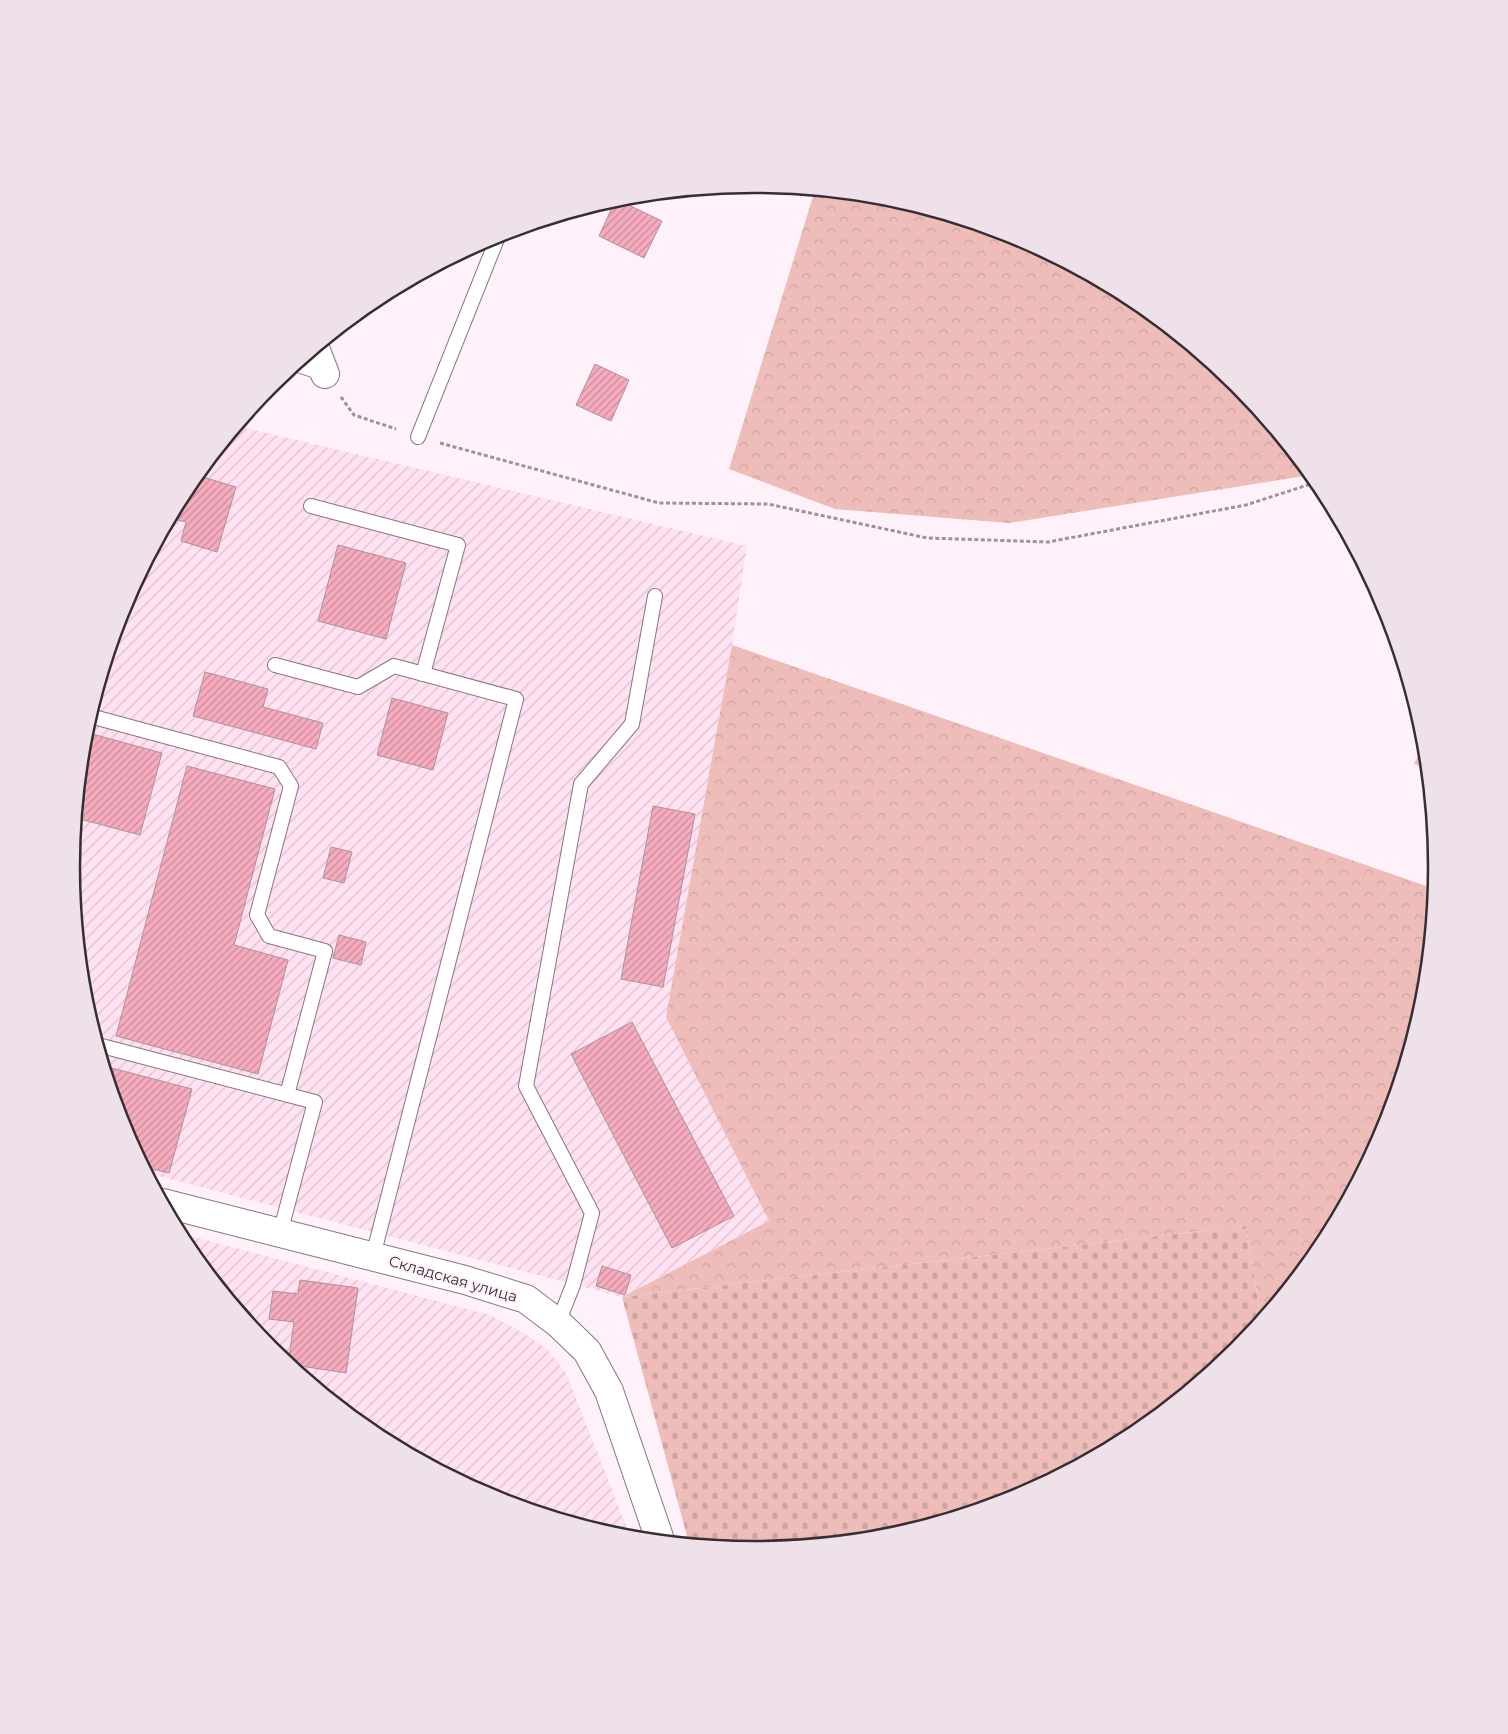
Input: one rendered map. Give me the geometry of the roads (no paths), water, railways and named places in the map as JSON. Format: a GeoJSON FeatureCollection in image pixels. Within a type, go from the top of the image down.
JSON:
{"type":"FeatureCollection","features":[{"type":"Feature","properties":{"kind":"street"},"geometry":{"type":"LineString","coordinates":[[317,354],[325,374]]}},
{"type":"Feature","properties":{"kind":"street","name":"Складская улица"},"geometry":{"type":"LineString","coordinates":[[171,1205],[465,1280],[526,1300],[558,1322],[587,1351],[609,1391],[658,1534]]}},
{"type":"Feature","properties":{"kind":"lane"},"geometry":{"type":"LineString","coordinates":[[418,437],[495,245]]}},
{"type":"Feature","properties":{"kind":"lane"},"geometry":{"type":"LineString","coordinates":[[303,367],[325,374]]}},
{"type":"Feature","properties":{"kind":"lane"},"geometry":{"type":"LineString","coordinates":[[311,506],[458,546],[423,674]]}},
{"type":"Feature","properties":{"kind":"lane"},"geometry":{"type":"LineString","coordinates":[[558,1322],[574,1285],[592,1213],[526,1086],[580,784],[632,724],[654,596]]}},
{"type":"Feature","properties":{"kind":"lane"},"geometry":{"type":"LineString","coordinates":[[275,665],[358,687],[394,666],[516,699],[373,1256]]}},
{"type":"Feature","properties":{"kind":"lane"},"geometry":{"type":"LineString","coordinates":[[97,718],[279,767],[291,786],[257,915],[270,936],[325,951],[287,1095]]}},
{"type":"Feature","properties":{"kind":"lane"},"geometry":{"type":"LineString","coordinates":[[105,1047],[315,1102],[280,1233]]}}]}
